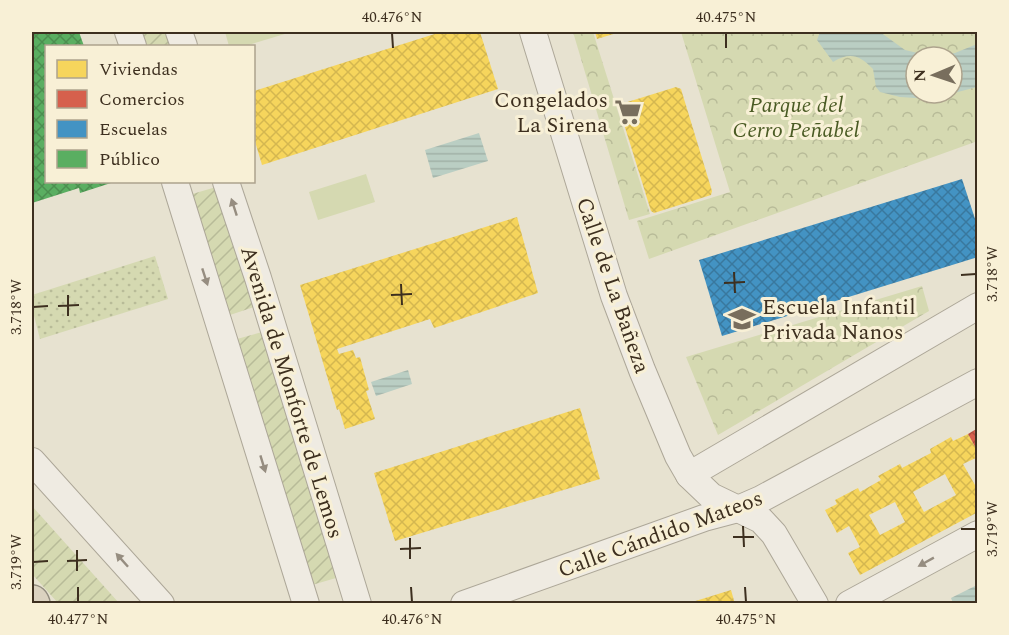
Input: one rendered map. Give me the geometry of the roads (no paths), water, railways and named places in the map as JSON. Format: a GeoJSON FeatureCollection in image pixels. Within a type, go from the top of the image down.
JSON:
{"type":"FeatureCollection","features":[{"type":"Feature","properties":{"kind":"street","name":"Calle de La Bañeza"},"geometry":{"type":"LineString","coordinates":[[533,32],[614,296],[678,456],[689,475],[711,496],[761,520],[774,534],[815,603]]}},
{"type":"Feature","properties":{"kind":"street"},"geometry":{"type":"LineString","coordinates":[[175,183],[306,603]]}},
{"type":"Feature","properties":{"kind":"street","name":"Avenida de Monforte de Lemos"},"geometry":{"type":"LineString","coordinates":[[226,183],[358,603]]}},
{"type":"Feature","properties":{"kind":"street"},"geometry":{"type":"LineString","coordinates":[[689,475],[978,306]]}},
{"type":"Feature","properties":{"kind":"street","name":"Calle Cándido Mateos"},"geometry":{"type":"LineString","coordinates":[[464,603],[704,518],[738,509],[761,499],[978,382]]}},
{"type":"Feature","properties":{"kind":"street"},"geometry":{"type":"LineString","coordinates":[[32,461],[161,603]]}},
{"type":"Feature","properties":{"kind":"street"},"geometry":{"type":"LineString","coordinates":[[849,603],[978,534]]}},
{"type":"Feature","properties":{"kind":"place","name":"Congelados La Sirena"},"geometry":{"type":"Point","coordinates":[628,112]}},
{"type":"Feature","properties":{"kind":"place","name":"Escuela Infantil Privada Nanos"},"geometry":{"type":"Point","coordinates":[742,319]}},
{"type":"Feature","properties":{"kind":"park label","name":"Parque del Cerro Peñabel"},"geometry":{"type":"Point","coordinates":[796,116]}}]}
